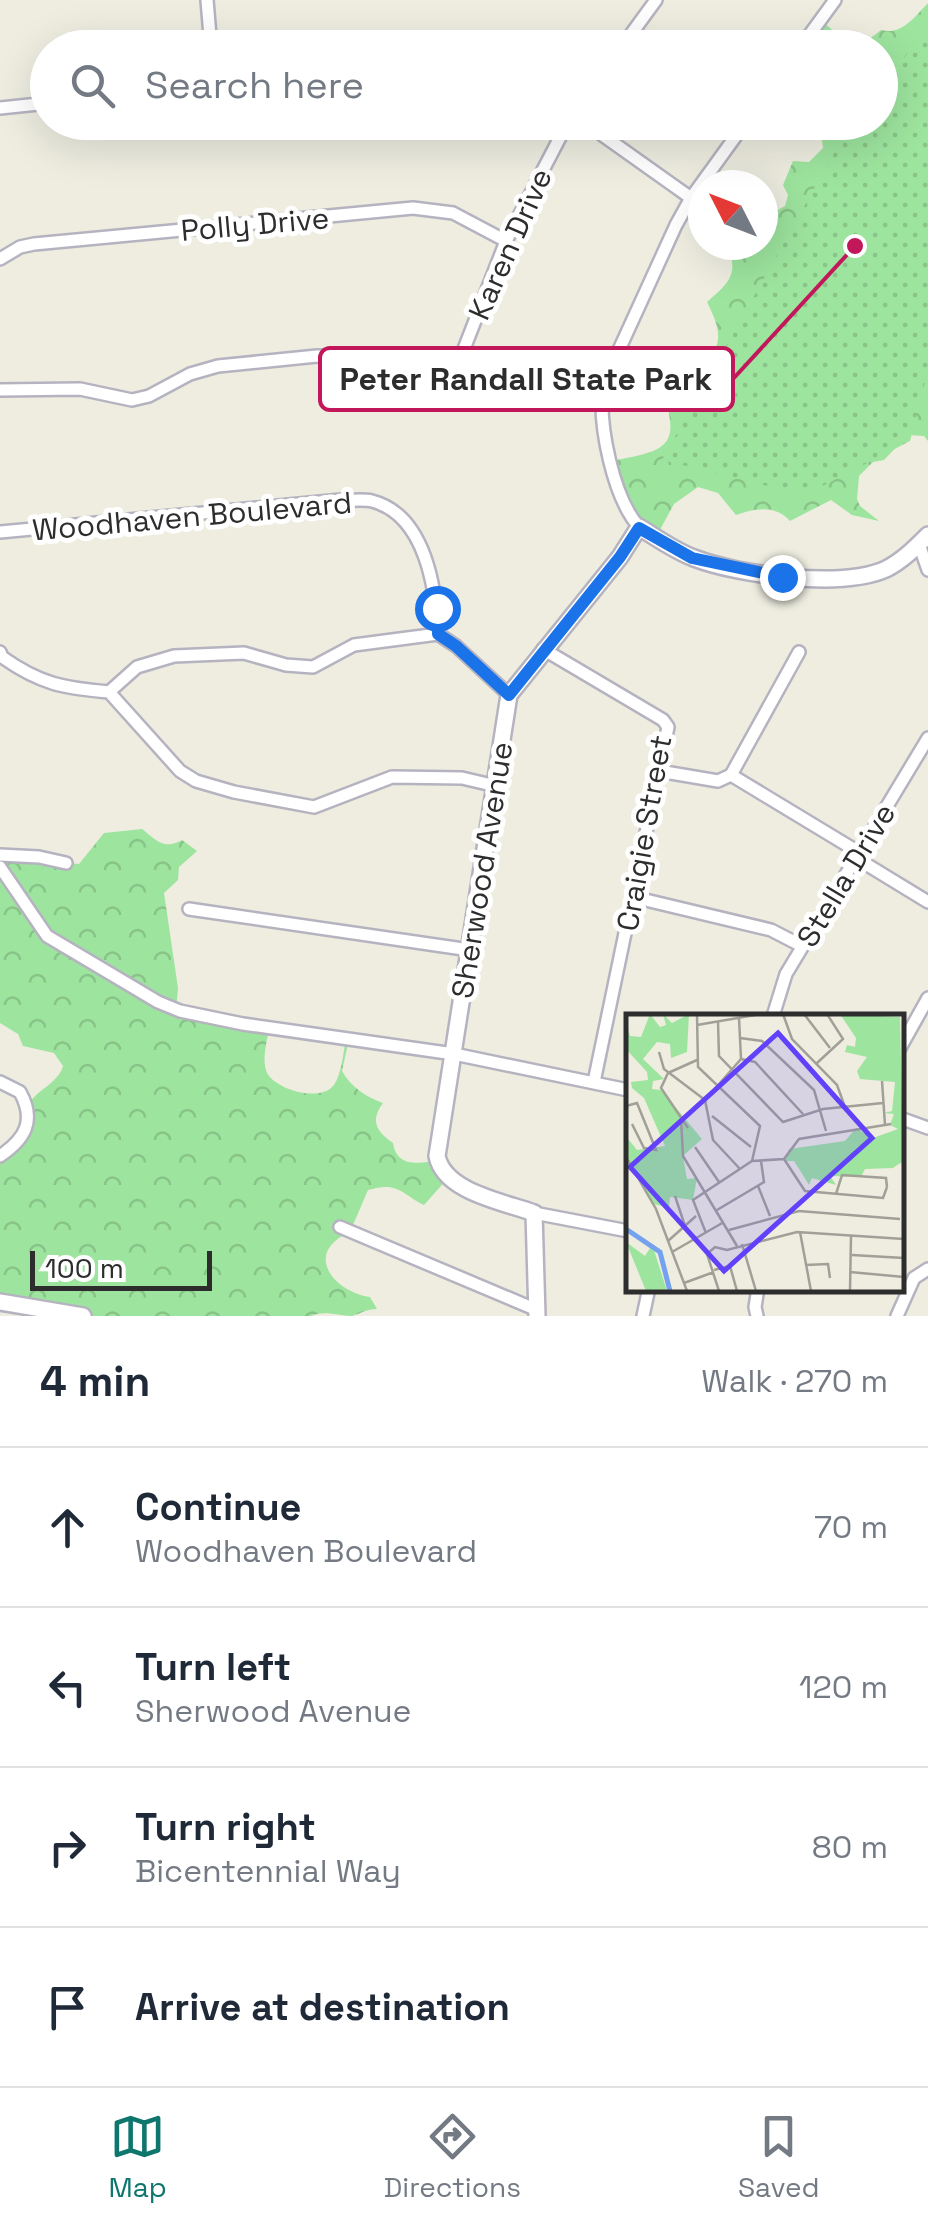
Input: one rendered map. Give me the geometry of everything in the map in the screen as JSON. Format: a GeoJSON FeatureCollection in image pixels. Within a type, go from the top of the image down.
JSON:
{"type":"FeatureCollection","features":[{"type":"Feature","properties":{"kind":"street"},"geometry":{"type":"LineString","coordinates":[[207,0],[210,30]]}},
{"type":"Feature","properties":{"kind":"street"},"geometry":{"type":"LineString","coordinates":[[813,30],[835,0]]}},
{"type":"Feature","properties":{"kind":"street"},"geometry":{"type":"LineString","coordinates":[[634,30],[654,1]]}},
{"type":"Feature","properties":{"kind":"street"},"geometry":{"type":"LineString","coordinates":[[0,108],[30,104]]}},
{"type":"Feature","properties":{"kind":"street","name":"Karen Drive"},"geometry":{"type":"LineString","coordinates":[[0,390],[80,389],[132,400],[218,366],[318,356],[380,357],[457,368],[506,240],[559,140]]}},
{"type":"Feature","properties":{"kind":"street"},"geometry":{"type":"LineString","coordinates":[[609,140],[688,196]]}},
{"type":"Feature","properties":{"kind":"street"},"geometry":{"type":"LineString","coordinates":[[711,170],[733,140]]}},
{"type":"Feature","properties":{"kind":"street"},"geometry":{"type":"LineString","coordinates":[[688,204],[603,385],[601,402],[616,489],[626,512],[639,528],[692,558],[782,577],[864,576],[891,566],[924,539]]}},
{"type":"Feature","properties":{"kind":"street","name":"Polly Drive"},"geometry":{"type":"LineString","coordinates":[[0,260],[20,247],[34,244],[413,208],[452,213],[506,240]]}},
{"type":"Feature","properties":{"kind":"street","name":"Woodhaven Boulevard"},"geometry":{"type":"LineString","coordinates":[[0,532],[341,500],[373,502],[392,512],[412,532],[425,556],[434,578],[438,634]]}},
{"type":"Feature","properties":{"kind":"street","name":"Sherwood Avenue"},"geometry":{"type":"LineString","coordinates":[[534,1213],[445,1175],[438,1156],[509,695],[639,528]]}},
{"type":"Feature","properties":{"kind":"street"},"geometry":{"type":"LineString","coordinates":[[924,539],[928,570]]}},
{"type":"Feature","properties":{"kind":"street"},"geometry":{"type":"LineString","coordinates":[[110,692],[137,667],[174,656],[244,653],[286,666],[313,667],[354,645],[438,634],[509,695]]}},
{"type":"Feature","properties":{"kind":"street","name":"Craigie Street"},"geometry":{"type":"LineString","coordinates":[[544,649],[663,720],[668,732],[594,1082]]}},
{"type":"Feature","properties":{"kind":"street"},"geometry":{"type":"LineString","coordinates":[[658,771],[718,781],[732,775],[799,652]]}},
{"type":"Feature","properties":{"kind":"street"},"geometry":{"type":"LineString","coordinates":[[0,656],[38,680],[61,688],[110,692],[180,771],[196,781],[234,792],[314,808],[392,777],[462,778],[496,786]]}},
{"type":"Feature","properties":{"kind":"street","name":"Stella Drive"},"geometry":{"type":"LineString","coordinates":[[773,1014],[786,974],[928,738]]}},
{"type":"Feature","properties":{"kind":"street"},"geometry":{"type":"LineString","coordinates":[[732,775],[928,902]]}},
{"type":"Feature","properties":{"kind":"street"},"geometry":{"type":"LineString","coordinates":[[0,855],[66,863]]}},
{"type":"Feature","properties":{"kind":"street"},"geometry":{"type":"LineString","coordinates":[[0,867],[47,936],[180,1011],[243,1024],[454,1054],[626,1090]]}},
{"type":"Feature","properties":{"kind":"street"},"geometry":{"type":"LineString","coordinates":[[633,897],[770,930],[802,946]]}},
{"type":"Feature","properties":{"kind":"street"},"geometry":{"type":"LineString","coordinates":[[189,909],[470,950]]}},
{"type":"Feature","properties":{"kind":"street"},"geometry":{"type":"LineString","coordinates":[[903,1043],[928,998]]}},
{"type":"Feature","properties":{"kind":"street"},"geometry":{"type":"LineString","coordinates":[[0,1082],[23,1097],[29,1118],[21,1139],[0,1156]]}},
{"type":"Feature","properties":{"kind":"street"},"geometry":{"type":"LineString","coordinates":[[903,1119],[928,1128]]}},
{"type":"Feature","properties":{"kind":"street"},"geometry":{"type":"LineString","coordinates":[[340,1226],[537,1313],[534,1213],[626,1231]]}},
{"type":"Feature","properties":{"kind":"street"},"geometry":{"type":"LineString","coordinates":[[896,1316],[914,1278],[925,1270]]}},
{"type":"Feature","properties":{"kind":"street"},"geometry":{"type":"LineString","coordinates":[[643,1316],[648,1291]]}},
{"type":"Feature","properties":{"kind":"street"},"geometry":{"type":"LineString","coordinates":[[757,1291],[754,1307],[757,1316]]}},
{"type":"Feature","properties":{"kind":"street"},"geometry":{"type":"LineString","coordinates":[[0,1302],[83,1316]]}},
{"type":"Feature","properties":{"kind":"green space"},"geometry":{"type":"Polygon","coordinates":[[[928,3],[928,441],[924,436],[908,435],[884,460],[873,462],[859,476],[860,506],[879,521],[852,515],[831,500],[790,521],[765,509],[736,515],[718,493],[698,487],[674,504],[656,537],[630,515],[617,460],[656,450],[669,437],[664,397],[674,370],[690,373],[715,350],[718,334],[707,302],[730,277],[731,260],[778,260],[778,210],[785,206],[788,195],[783,185],[793,161],[809,162],[823,148],[822,140],[898,140],[898,30],[928,3]]]}},
{"type":"Feature","properties":{"kind":"green space"},"geometry":{"type":"Polygon","coordinates":[[[928,28],[928,370],[910,441],[805,495],[662,460],[774,260],[778,260],[778,253],[841,140],[898,140],[898,65],[928,28]]]}},
{"type":"Feature","properties":{"kind":"green space"},"geometry":{"type":"Polygon","coordinates":[[[142,829],[161,843],[182,840],[197,851],[179,867],[178,880],[164,893],[178,988],[176,1011],[269,1029],[265,1065],[269,1076],[291,1090],[311,1094],[334,1085],[349,1039],[342,1071],[360,1091],[383,1103],[377,1125],[399,1157],[411,1162],[441,1160],[448,1178],[424,1205],[393,1188],[368,1190],[350,1232],[328,1250],[328,1270],[335,1280],[370,1297],[377,1309],[352,1316],[86,1316],[0,1301],[0,1154],[18,1136],[31,1101],[63,1066],[54,1053],[23,1046],[18,1034],[0,1023],[0,857],[79,864],[104,833],[142,829]]]}},
{"type":"Feature","properties":{"kind":"place","name":"Peter Randall State Park"},"geometry":{"type":"Point","coordinates":[855,246]}},
{"type":"Feature","properties":{"kind":"route"},"geometry":{"type":"LineString","coordinates":[[437,608],[438,634],[509,695],[639,528],[692,558],[782,577]]}}]}
